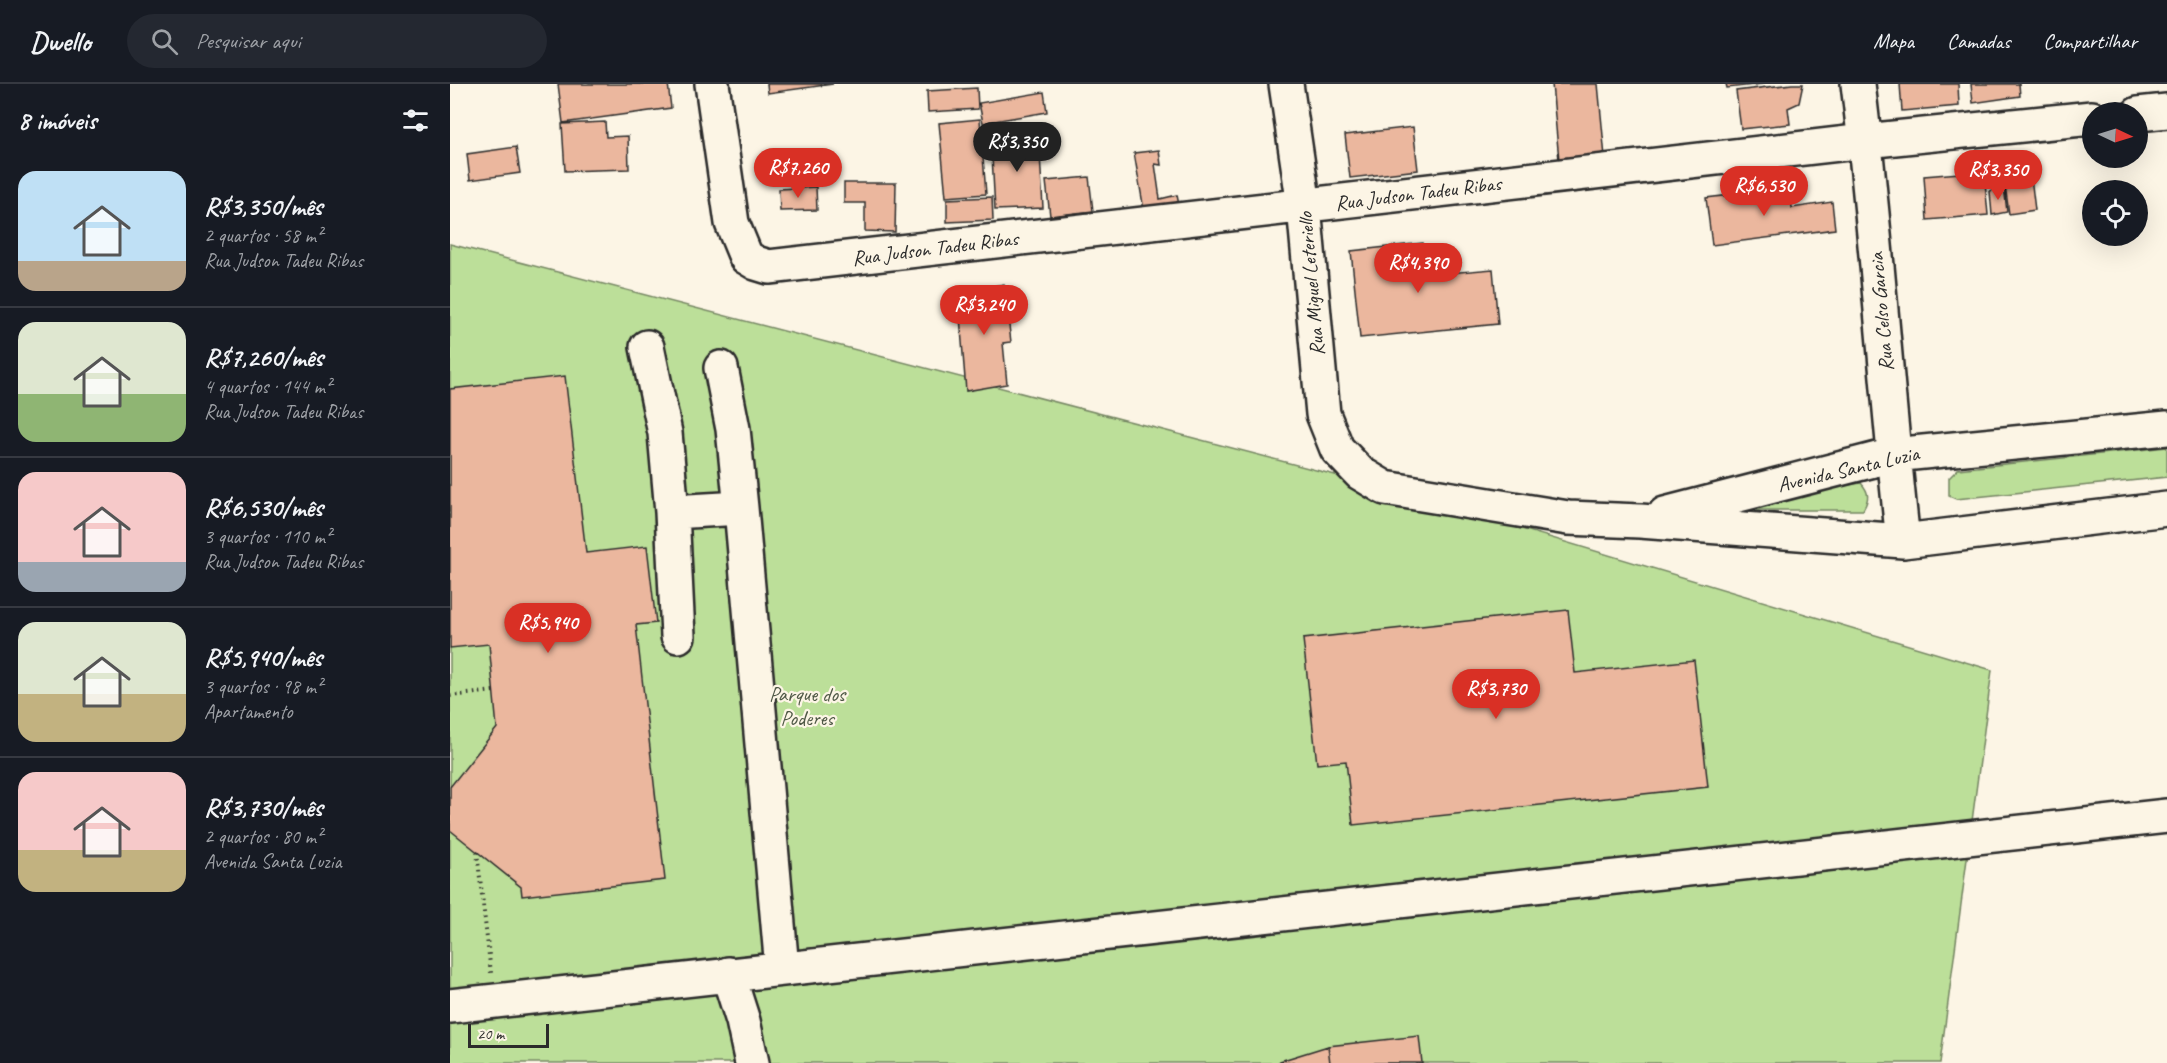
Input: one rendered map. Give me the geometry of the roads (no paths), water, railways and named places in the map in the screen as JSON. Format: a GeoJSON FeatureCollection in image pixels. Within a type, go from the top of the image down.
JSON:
{"type":"FeatureCollection","features":[{"type":"Feature","properties":{"kind":"street","name":"Rua Judson Tadeu Ribas"},"geometry":{"type":"LineString","coordinates":[[712,84],[732,223],[746,257],[770,267],[1865,141],[2082,119]]}},
{"type":"Feature","properties":{"kind":"street","name":"Rua Miguel Leteriello"},"geometry":{"type":"LineString","coordinates":[[1286,84],[1304,206],[1323,414],[1337,449],[1360,473]]}},
{"type":"Feature","properties":{"kind":"street","name":"Rua Celso Garcia"},"geometry":{"type":"LineString","coordinates":[[1858,84],[1893,455],[1904,541]]}},
{"type":"Feature","properties":{"kind":"street"},"geometry":{"type":"LineString","coordinates":[[2148,113],[2167,111]]}},
{"type":"Feature","properties":{"kind":"street"},"geometry":{"type":"LineString","coordinates":[[646,347],[665,434],[672,512],[678,636]]}},
{"type":"Feature","properties":{"kind":"street"},"geometry":{"type":"LineString","coordinates":[[721,368],[733,429],[782,969]]}},
{"type":"Feature","properties":{"kind":"street","name":"Avenida Santa Luzia"},"geometry":{"type":"LineString","coordinates":[[1640,521],[1893,455],[2167,428]]}},
{"type":"Feature","properties":{"kind":"street","name":"Avenida Santa Luzia"},"geometry":{"type":"LineString","coordinates":[[1360,473],[1385,488],[1568,518],[1640,521],[1904,541],[2167,508]]}},
{"type":"Feature","properties":{"kind":"street"},"geometry":{"type":"LineString","coordinates":[[672,512],[741,508]]}},
{"type":"Feature","properties":{"kind":"street"},"geometry":{"type":"LineString","coordinates":[[450,1006],[2167,816]]}},
{"type":"Feature","properties":{"kind":"street"},"geometry":{"type":"LineString","coordinates":[[728,974],[743,1021],[752,1063]]}},
{"type":"Feature","properties":{"kind":"park label","name":"Parque dos Poderes"},"geometry":{"type":"Point","coordinates":[807,706]}}]}
